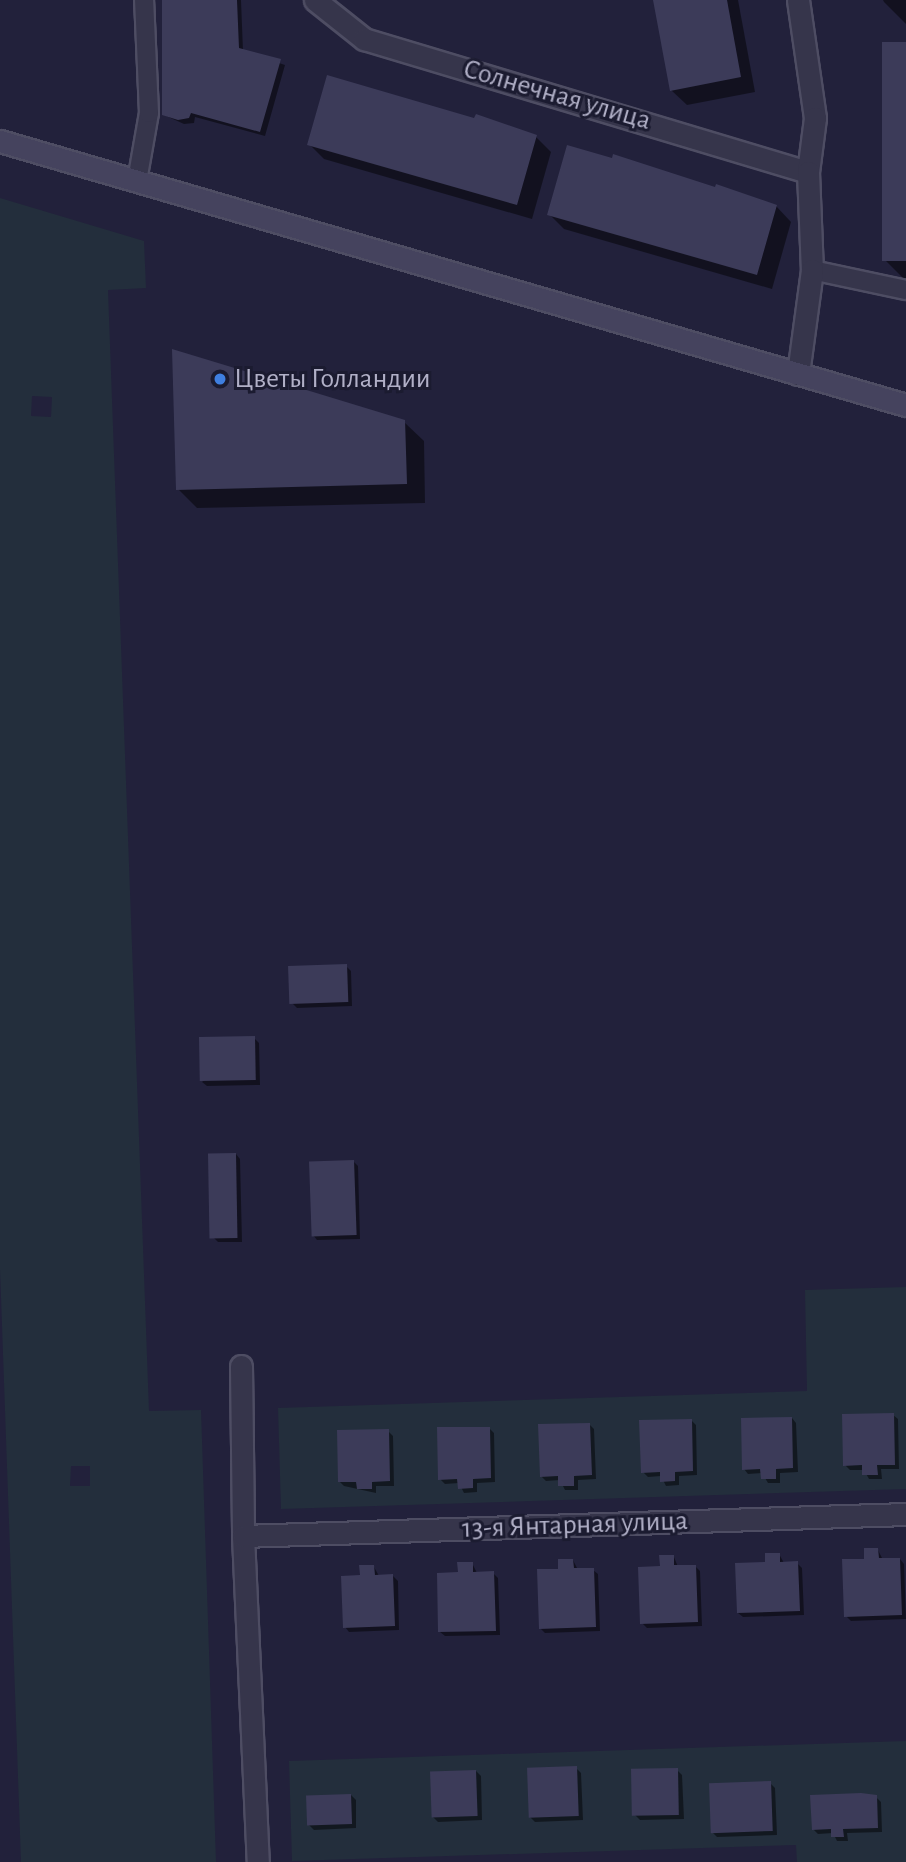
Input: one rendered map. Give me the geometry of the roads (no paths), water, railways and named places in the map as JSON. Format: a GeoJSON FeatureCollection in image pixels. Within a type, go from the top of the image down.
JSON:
{"type":"FeatureCollection","features":[{"type":"Feature","properties":{"kind":"street","name":"Солнечная улица"},"geometry":{"type":"LineString","coordinates":[[316,0],[364,39],[808,172]]}},
{"type":"Feature","properties":{"kind":"street"},"geometry":{"type":"LineString","coordinates":[[798,0],[815,118],[808,172],[812,270],[798,374]]}},
{"type":"Feature","properties":{"kind":"street"},"geometry":{"type":"LineString","coordinates":[[0,141],[906,405]]}},
{"type":"Feature","properties":{"kind":"street"},"geometry":{"type":"LineString","coordinates":[[241,1366],[243,1536],[258,1862]]}},
{"type":"Feature","properties":{"kind":"street","name":"13-я Янтарная улица"},"geometry":{"type":"LineString","coordinates":[[243,1536],[906,1514]]}},
{"type":"Feature","properties":{"kind":"lane"},"geometry":{"type":"LineString","coordinates":[[137,181],[149,113],[144,0]]}},
{"type":"Feature","properties":{"kind":"lane"},"geometry":{"type":"LineString","coordinates":[[812,270],[906,290]]}},
{"type":"Feature","properties":{"kind":"place","name":"Цветы Голландии"},"geometry":{"type":"Point","coordinates":[220,379]}}]}
